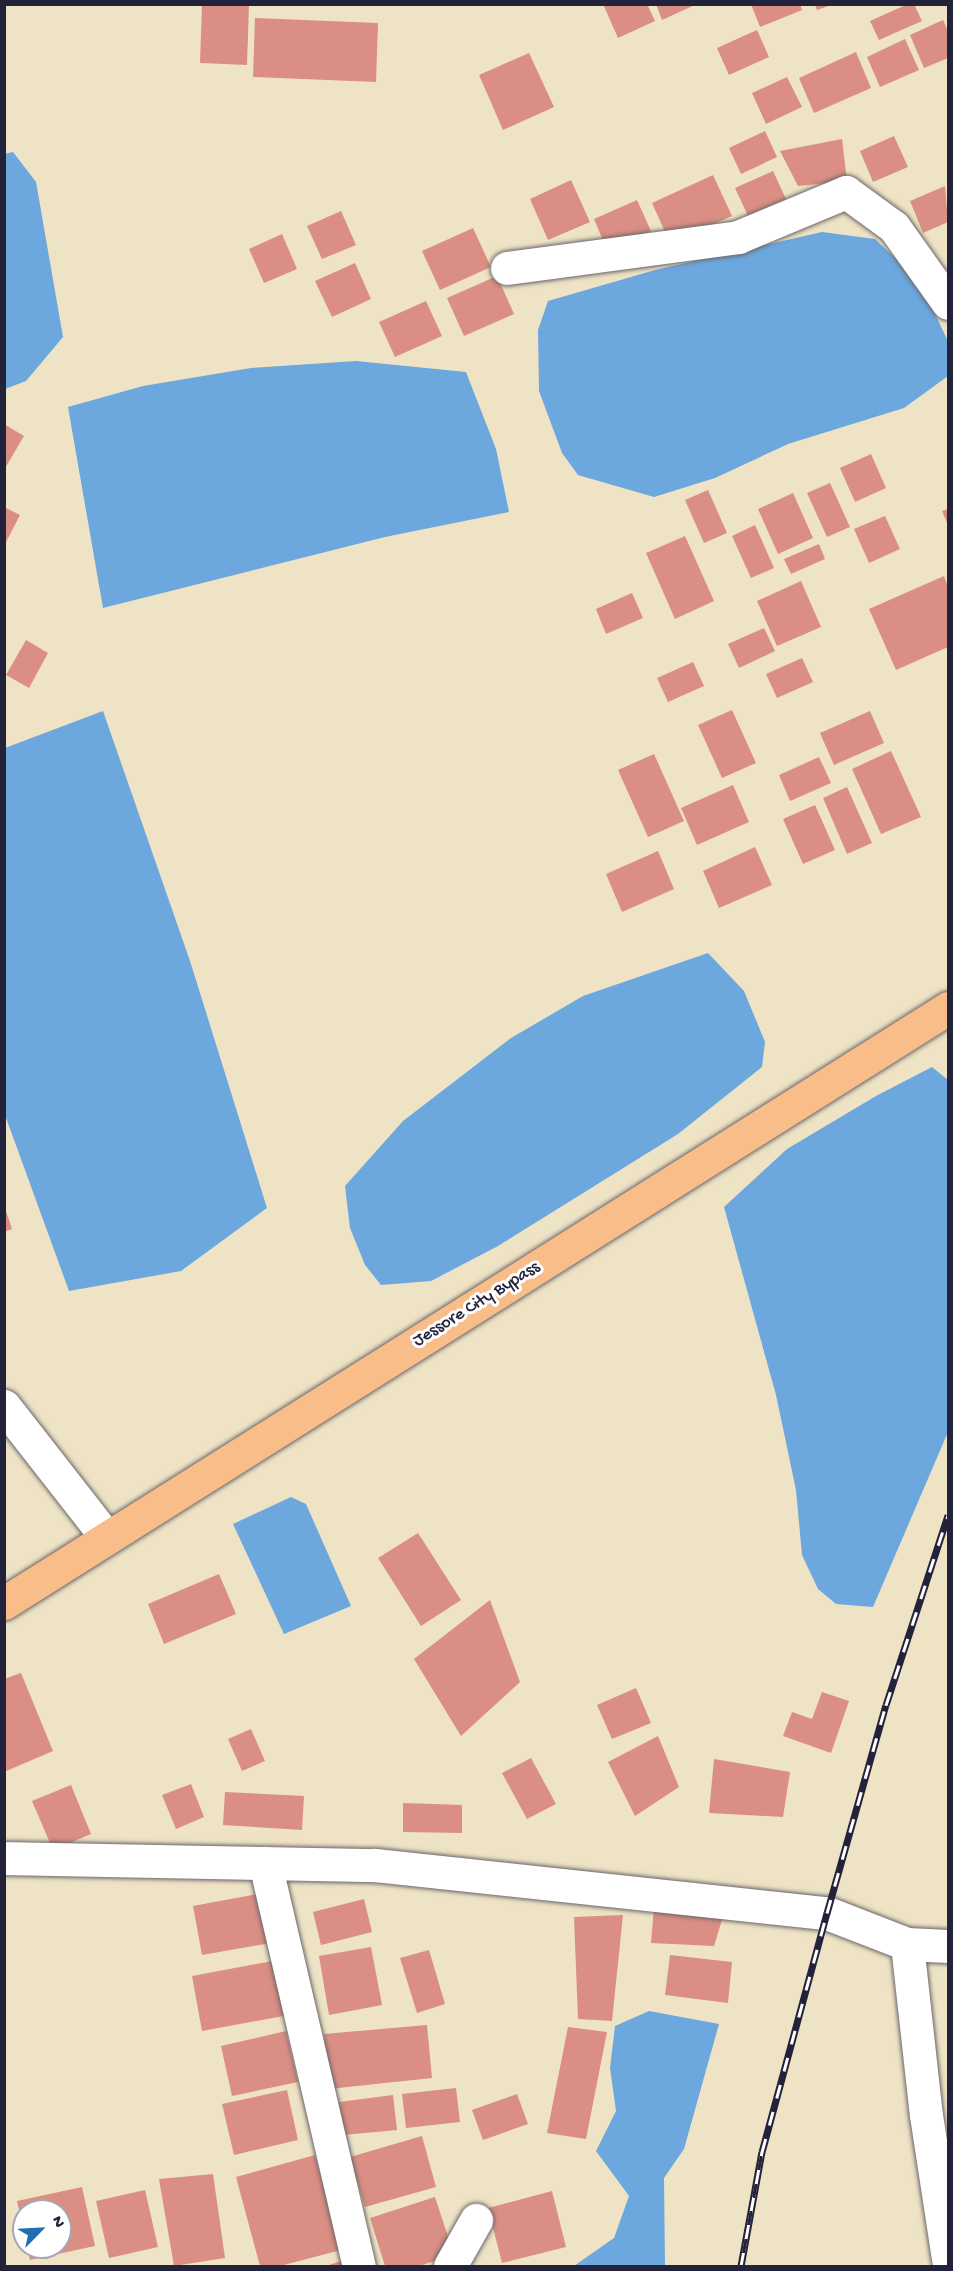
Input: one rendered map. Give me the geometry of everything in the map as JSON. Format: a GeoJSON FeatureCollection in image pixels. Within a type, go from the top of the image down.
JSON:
{"type":"FeatureCollection","features":[{"type":"Feature","properties":{"kind":"highway","name":"Jessore City Bypass"},"geometry":{"type":"LineString","coordinates":[[4,1603],[948,1008]]}},
{"type":"Feature","properties":{"kind":"street"},"geometry":{"type":"LineString","coordinates":[[507,268],[738,237],[846,192],[894,227],[948,303]]}},
{"type":"Feature","properties":{"kind":"street"},"geometry":{"type":"LineString","coordinates":[[4,1406],[107,1538]]}},
{"type":"Feature","properties":{"kind":"street"},"geometry":{"type":"LineString","coordinates":[[4,1858],[375,1865],[827,1913],[908,1944],[948,1946]]}},
{"type":"Feature","properties":{"kind":"street"},"geometry":{"type":"LineString","coordinates":[[265,1863],[359,2266]]}},
{"type":"Feature","properties":{"kind":"street"},"geometry":{"type":"LineString","coordinates":[[908,1944],[926,2115],[948,2259]]}},
{"type":"Feature","properties":{"kind":"street"},"geometry":{"type":"LineString","coordinates":[[450,2266],[476,2220]]}},
{"type":"Feature","properties":{"kind":"water"},"geometry":{"type":"Polygon","coordinates":[[[13,152],[36,182],[63,337],[26,381],[5,389],[4,154],[13,152]]]}},
{"type":"Feature","properties":{"kind":"water"},"geometry":{"type":"Polygon","coordinates":[[[822,232],[875,239],[896,259],[934,312],[947,339],[948,376],[904,408],[788,444],[715,478],[654,497],[578,475],[562,453],[539,391],[538,330],[548,301],[655,270],[822,232]]]}},
{"type":"Feature","properties":{"kind":"water"},"geometry":{"type":"Polygon","coordinates":[[[356,361],[466,372],[496,449],[509,512],[385,537],[103,608],[68,407],[143,386],[251,368],[356,361]]]}},
{"type":"Feature","properties":{"kind":"water"},"geometry":{"type":"Polygon","coordinates":[[[103,711],[190,961],[267,1208],[181,1271],[69,1291],[5,1115],[5,748],[103,711]]]}},
{"type":"Feature","properties":{"kind":"water"},"geometry":{"type":"Polygon","coordinates":[[[708,953],[744,991],[765,1042],[762,1067],[678,1134],[498,1246],[431,1281],[381,1285],[365,1265],[350,1228],[345,1186],[403,1121],[511,1038],[583,996],[708,953]]]}},
{"type":"Feature","properties":{"kind":"water"},"geometry":{"type":"Polygon","coordinates":[[[932,1067],[948,1080],[948,1432],[873,1607],[836,1604],[818,1589],[802,1555],[796,1490],[776,1395],[724,1207],[787,1149],[876,1096],[932,1067]]]}},
{"type":"Feature","properties":{"kind":"water"},"geometry":{"type":"Polygon","coordinates":[[[291,1497],[306,1504],[351,1606],[284,1634],[233,1524],[291,1497]]]}},
{"type":"Feature","properties":{"kind":"water"},"geometry":{"type":"Polygon","coordinates":[[[649,2011],[719,2024],[684,2149],[664,2178],[665,2266],[574,2266],[614,2238],[629,2196],[596,2151],[616,2111],[610,2068],[615,2026],[649,2011]]]}},
{"type":"Feature","properties":{"kind":"building"},"geometry":{"type":"Polygon","coordinates":[[[202,4],[249,4],[247,65],[200,63],[202,4]]]}},
{"type":"Feature","properties":{"kind":"building"},"geometry":{"type":"Polygon","coordinates":[[[603,4],[647,4],[655,21],[618,38],[603,4]]]}},
{"type":"Feature","properties":{"kind":"building"},"geometry":{"type":"Polygon","coordinates":[[[656,4],[697,4],[662,20],[656,4]]]}},
{"type":"Feature","properties":{"kind":"building"},"geometry":{"type":"Polygon","coordinates":[[[751,4],[800,4],[802,10],[760,27],[751,4]]]}},
{"type":"Feature","properties":{"kind":"building"},"geometry":{"type":"Polygon","coordinates":[[[908,4],[914,4],[922,21],[879,40],[870,21],[908,4]]]}},
{"type":"Feature","properties":{"kind":"building"},"geometry":{"type":"Polygon","coordinates":[[[815,5],[831,5],[817,10],[815,5]]]}},
{"type":"Feature","properties":{"kind":"building"},"geometry":{"type":"Polygon","coordinates":[[[255,18],[378,23],[376,82],[253,77],[255,18]]]}},
{"type":"Feature","properties":{"kind":"building"},"geometry":{"type":"Polygon","coordinates":[[[943,20],[948,31],[948,58],[924,68],[910,35],[943,20]]]}},
{"type":"Feature","properties":{"kind":"building"},"geometry":{"type":"Polygon","coordinates":[[[757,30],[769,57],[729,75],[717,48],[757,30]]]}},
{"type":"Feature","properties":{"kind":"building"},"geometry":{"type":"Polygon","coordinates":[[[905,39],[919,70],[880,87],[867,57],[905,39]]]}},
{"type":"Feature","properties":{"kind":"building"},"geometry":{"type":"Polygon","coordinates":[[[856,52],[871,88],[814,113],[799,78],[856,52]]]}},
{"type":"Feature","properties":{"kind":"building"},"geometry":{"type":"Polygon","coordinates":[[[529,53],[554,107],[503,130],[479,75],[529,53]]]}},
{"type":"Feature","properties":{"kind":"building"},"geometry":{"type":"Polygon","coordinates":[[[787,77],[802,107],[766,124],[752,93],[787,77]]]}},
{"type":"Feature","properties":{"kind":"building"},"geometry":{"type":"Polygon","coordinates":[[[765,131],[777,157],[741,174],[729,148],[765,131]]]}},
{"type":"Feature","properties":{"kind":"building"},"geometry":{"type":"Polygon","coordinates":[[[894,136],[908,167],[873,182],[860,151],[894,136]]]}},
{"type":"Feature","properties":{"kind":"building"},"geometry":{"type":"Polygon","coordinates":[[[842,139],[847,181],[798,186],[780,151],[842,139]]]}},
{"type":"Feature","properties":{"kind":"building"},"geometry":{"type":"Polygon","coordinates":[[[773,171],[786,199],[748,216],[735,188],[773,171]]]}},
{"type":"Feature","properties":{"kind":"building"},"geometry":{"type":"Polygon","coordinates":[[[713,175],[732,216],[670,243],[652,203],[713,175]]]}},
{"type":"Feature","properties":{"kind":"building"},"geometry":{"type":"Polygon","coordinates":[[[571,180],[590,222],[548,240],[530,199],[571,180]]]}},
{"type":"Feature","properties":{"kind":"building"},"geometry":{"type":"Polygon","coordinates":[[[945,186],[948,222],[923,233],[910,201],[945,186]]]}},
{"type":"Feature","properties":{"kind":"building"},"geometry":{"type":"Polygon","coordinates":[[[637,200],[651,231],[607,250],[594,219],[637,200]]]}},
{"type":"Feature","properties":{"kind":"building"},"geometry":{"type":"Polygon","coordinates":[[[341,211],[356,245],[322,259],[307,226],[341,211]]]}},
{"type":"Feature","properties":{"kind":"building"},"geometry":{"type":"Polygon","coordinates":[[[473,228],[491,267],[440,290],[422,251],[473,228]]]}},
{"type":"Feature","properties":{"kind":"building"},"geometry":{"type":"Polygon","coordinates":[[[282,234],[297,269],[264,283],[249,249],[282,234]]]}},
{"type":"Feature","properties":{"kind":"building"},"geometry":{"type":"Polygon","coordinates":[[[355,263],[371,299],[332,317],[315,281],[355,263]]]}},
{"type":"Feature","properties":{"kind":"building"},"geometry":{"type":"Polygon","coordinates":[[[497,276],[514,314],[464,336],[447,298],[497,276]]]}},
{"type":"Feature","properties":{"kind":"building"},"geometry":{"type":"Polygon","coordinates":[[[426,301],[442,336],[395,357],[379,322],[426,301]]]}},
{"type":"Feature","properties":{"kind":"building"},"geometry":{"type":"Polygon","coordinates":[[[4,424],[24,436],[4,470],[4,424]]]}},
{"type":"Feature","properties":{"kind":"building"},"geometry":{"type":"Polygon","coordinates":[[[871,454],[886,488],[855,502],[840,468],[871,454]]]}},
{"type":"Feature","properties":{"kind":"building"},"geometry":{"type":"Polygon","coordinates":[[[830,483],[850,527],[827,537],[807,493],[830,483]]]}},
{"type":"Feature","properties":{"kind":"building"},"geometry":{"type":"Polygon","coordinates":[[[708,490],[727,533],[704,543],[685,500],[708,490]]]}},
{"type":"Feature","properties":{"kind":"building"},"geometry":{"type":"Polygon","coordinates":[[[793,493],[813,538],[778,554],[758,509],[793,493]]]}},
{"type":"Feature","properties":{"kind":"building"},"geometry":{"type":"Polygon","coordinates":[[[4,507],[20,515],[4,546],[4,507]]]}},
{"type":"Feature","properties":{"kind":"building"},"geometry":{"type":"Polygon","coordinates":[[[948,509],[948,525],[942,511],[948,509]]]}},
{"type":"Feature","properties":{"kind":"building"},"geometry":{"type":"Polygon","coordinates":[[[885,516],[900,549],[869,563],[854,529],[885,516]]]}},
{"type":"Feature","properties":{"kind":"building"},"geometry":{"type":"Polygon","coordinates":[[[755,525],[774,568],[751,578],[732,536],[755,525]]]}},
{"type":"Feature","properties":{"kind":"building"},"geometry":{"type":"Polygon","coordinates":[[[685,536],[714,601],[675,619],[646,553],[685,536]]]}},
{"type":"Feature","properties":{"kind":"building"},"geometry":{"type":"Polygon","coordinates":[[[819,544],[825,559],[791,574],[784,559],[819,544]]]}},
{"type":"Feature","properties":{"kind":"building"},"geometry":{"type":"Polygon","coordinates":[[[944,576],[948,587],[948,647],[896,670],[869,609],[944,576]]]}},
{"type":"Feature","properties":{"kind":"building"},"geometry":{"type":"Polygon","coordinates":[[[801,581],[821,627],[777,646],[757,601],[801,581]]]}},
{"type":"Feature","properties":{"kind":"building"},"geometry":{"type":"Polygon","coordinates":[[[632,593],[643,618],[606,634],[596,609],[632,593]]]}},
{"type":"Feature","properties":{"kind":"building"},"geometry":{"type":"Polygon","coordinates":[[[764,628],[775,651],[739,668],[728,644],[764,628]]]}},
{"type":"Feature","properties":{"kind":"building"},"geometry":{"type":"Polygon","coordinates":[[[26,640],[48,653],[29,688],[6,675],[26,640]]]}},
{"type":"Feature","properties":{"kind":"building"},"geometry":{"type":"Polygon","coordinates":[[[802,658],[813,682],[777,698],[766,674],[802,658]]]}},
{"type":"Feature","properties":{"kind":"building"},"geometry":{"type":"Polygon","coordinates":[[[693,662],[704,686],[668,702],[657,678],[693,662]]]}},
{"type":"Feature","properties":{"kind":"building"},"geometry":{"type":"Polygon","coordinates":[[[732,710],[756,763],[722,778],[698,725],[732,710]]]}},
{"type":"Feature","properties":{"kind":"building"},"geometry":{"type":"Polygon","coordinates":[[[870,711],[884,743],[834,765],[820,733],[870,711]]]}},
{"type":"Feature","properties":{"kind":"building"},"geometry":{"type":"Polygon","coordinates":[[[891,751],[921,817],[881,834],[852,769],[891,751]]]}},
{"type":"Feature","properties":{"kind":"building"},"geometry":{"type":"Polygon","coordinates":[[[654,754],[684,821],[648,837],[618,770],[654,754]]]}},
{"type":"Feature","properties":{"kind":"building"},"geometry":{"type":"Polygon","coordinates":[[[819,757],[831,783],[790,801],[779,775],[819,757]]]}},
{"type":"Feature","properties":{"kind":"building"},"geometry":{"type":"Polygon","coordinates":[[[733,785],[749,822],[697,845],[681,808],[733,785]]]}},
{"type":"Feature","properties":{"kind":"building"},"geometry":{"type":"Polygon","coordinates":[[[847,787],[872,843],[847,854],[823,798],[847,787]]]}},
{"type":"Feature","properties":{"kind":"building"},"geometry":{"type":"Polygon","coordinates":[[[815,805],[835,850],[803,864],[783,819],[815,805]]]}},
{"type":"Feature","properties":{"kind":"building"},"geometry":{"type":"Polygon","coordinates":[[[755,847],[772,885],[719,908],[703,871],[755,847]]]}},
{"type":"Feature","properties":{"kind":"building"},"geometry":{"type":"Polygon","coordinates":[[[658,851],[674,889],[622,912],[606,874],[658,851]]]}},
{"type":"Feature","properties":{"kind":"building"},"geometry":{"type":"Polygon","coordinates":[[[4,1209],[12,1229],[4,1232],[4,1209]]]}},
{"type":"Feature","properties":{"kind":"building"},"geometry":{"type":"Polygon","coordinates":[[[418,1533],[461,1600],[421,1626],[378,1558],[418,1533]]]}},
{"type":"Feature","properties":{"kind":"building"},"geometry":{"type":"Polygon","coordinates":[[[219,1574],[236,1614],[164,1644],[148,1604],[219,1574]]]}},
{"type":"Feature","properties":{"kind":"building"},"geometry":{"type":"Polygon","coordinates":[[[490,1600],[520,1682],[461,1736],[414,1659],[490,1600]]]}},
{"type":"Feature","properties":{"kind":"building"},"geometry":{"type":"Polygon","coordinates":[[[21,1673],[53,1751],[4,1772],[4,1679],[21,1673]]]}},
{"type":"Feature","properties":{"kind":"building"},"geometry":{"type":"Polygon","coordinates":[[[636,1688],[651,1723],[612,1739],[597,1705],[636,1688]]]}},
{"type":"Feature","properties":{"kind":"building"},"geometry":{"type":"Polygon","coordinates":[[[822,1692],[849,1701],[831,1753],[783,1736],[792,1712],[812,1719],[822,1692]]]}},
{"type":"Feature","properties":{"kind":"building"},"geometry":{"type":"Polygon","coordinates":[[[251,1729],[265,1761],[242,1771],[228,1739],[251,1729]]]}},
{"type":"Feature","properties":{"kind":"building"},"geometry":{"type":"Polygon","coordinates":[[[658,1736],[679,1787],[635,1816],[608,1762],[658,1736]]]}},
{"type":"Feature","properties":{"kind":"building"},"geometry":{"type":"Polygon","coordinates":[[[531,1758],[556,1804],[527,1819],[502,1773],[531,1758]]]}},
{"type":"Feature","properties":{"kind":"building"},"geometry":{"type":"Polygon","coordinates":[[[714,1759],[790,1772],[783,1817],[709,1813],[714,1759]]]}},
{"type":"Feature","properties":{"kind":"building"},"geometry":{"type":"Polygon","coordinates":[[[191,1784],[204,1817],[176,1829],[162,1795],[191,1784]]]}},
{"type":"Feature","properties":{"kind":"building"},"geometry":{"type":"Polygon","coordinates":[[[71,1785],[91,1834],[53,1850],[32,1801],[71,1785]]]}},
{"type":"Feature","properties":{"kind":"building"},"geometry":{"type":"Polygon","coordinates":[[[225,1792],[304,1796],[302,1830],[223,1825],[225,1792]]]}},
{"type":"Feature","properties":{"kind":"building"},"geometry":{"type":"Polygon","coordinates":[[[403,1803],[462,1805],[462,1833],[403,1832],[403,1803]]]}},
{"type":"Feature","properties":{"kind":"building"},"geometry":{"type":"Polygon","coordinates":[[[263,1893],[271,1943],[202,1955],[193,1906],[263,1893]]]}},
{"type":"Feature","properties":{"kind":"building"},"geometry":{"type":"Polygon","coordinates":[[[364,1899],[372,1932],[321,1945],[313,1912],[364,1899]]]}},
{"type":"Feature","properties":{"kind":"building"},"geometry":{"type":"Polygon","coordinates":[[[654,1907],[724,1913],[714,1946],[651,1943],[654,1907]]]}},
{"type":"Feature","properties":{"kind":"building"},"geometry":{"type":"Polygon","coordinates":[[[623,1915],[612,2021],[578,2019],[574,1917],[623,1915]]]}},
{"type":"Feature","properties":{"kind":"building"},"geometry":{"type":"Polygon","coordinates":[[[371,1947],[382,2005],[329,2015],[319,1956],[371,1947]]]}},
{"type":"Feature","properties":{"kind":"building"},"geometry":{"type":"Polygon","coordinates":[[[429,1950],[445,2004],[417,2013],[400,1958],[429,1950]]]}},
{"type":"Feature","properties":{"kind":"building"},"geometry":{"type":"Polygon","coordinates":[[[670,1955],[732,1962],[728,2003],[665,1995],[670,1955]]]}},
{"type":"Feature","properties":{"kind":"building"},"geometry":{"type":"Polygon","coordinates":[[[278,1960],[289,2015],[202,2031],[192,1976],[278,1960]]]}},
{"type":"Feature","properties":{"kind":"building"},"geometry":{"type":"Polygon","coordinates":[[[427,2025],[432,2078],[329,2089],[324,2034],[427,2025]]]}},
{"type":"Feature","properties":{"kind":"building"},"geometry":{"type":"Polygon","coordinates":[[[568,2027],[607,2032],[586,2139],[547,2133],[568,2027]]]}},
{"type":"Feature","properties":{"kind":"building"},"geometry":{"type":"Polygon","coordinates":[[[286,2031],[298,2082],[232,2096],[221,2046],[286,2031]]]}},
{"type":"Feature","properties":{"kind":"building"},"geometry":{"type":"Polygon","coordinates":[[[456,2088],[460,2122],[406,2128],[402,2094],[456,2088]]]}},
{"type":"Feature","properties":{"kind":"building"},"geometry":{"type":"Polygon","coordinates":[[[287,2090],[298,2140],[234,2155],[222,2104],[287,2090]]]}},
{"type":"Feature","properties":{"kind":"building"},"geometry":{"type":"Polygon","coordinates":[[[517,2094],[528,2124],[483,2140],[472,2110],[517,2094]]]}},
{"type":"Feature","properties":{"kind":"building"},"geometry":{"type":"Polygon","coordinates":[[[393,2095],[397,2130],[343,2135],[339,2102],[393,2095]]]}},
{"type":"Feature","properties":{"kind":"building"},"geometry":{"type":"Polygon","coordinates":[[[422,2136],[436,2187],[365,2207],[350,2157],[422,2136]]]}},
{"type":"Feature","properties":{"kind":"building"},"geometry":{"type":"Polygon","coordinates":[[[315,2155],[341,2250],[280,2266],[260,2266],[236,2177],[315,2155]]]}},
{"type":"Feature","properties":{"kind":"building"},"geometry":{"type":"Polygon","coordinates":[[[213,2174],[225,2258],[174,2266],[159,2179],[213,2174]]]}},
{"type":"Feature","properties":{"kind":"building"},"geometry":{"type":"Polygon","coordinates":[[[82,2187],[95,2246],[72,2251],[72,2199],[26,2199],[82,2187]]]}},
{"type":"Feature","properties":{"kind":"building"},"geometry":{"type":"Polygon","coordinates":[[[145,2190],[158,2247],[109,2258],[96,2201],[145,2190]]]}},
{"type":"Feature","properties":{"kind":"building"},"geometry":{"type":"Polygon","coordinates":[[[552,2191],[566,2247],[502,2263],[488,2208],[552,2191]]]}},
{"type":"Feature","properties":{"kind":"building"},"geometry":{"type":"Polygon","coordinates":[[[435,2197],[454,2255],[419,2266],[385,2266],[370,2218],[435,2197]]]}},
{"type":"Feature","properties":{"kind":"building"},"geometry":{"type":"Polygon","coordinates":[[[347,2259],[350,2266],[326,2266],[347,2259]]]}},
{"type":"Feature","properties":{"kind":"railway"},"geometry":{"type":"LineString","coordinates":[[741,2266],[762,2152],[827,1913],[886,1705],[948,1515]]}}]}
